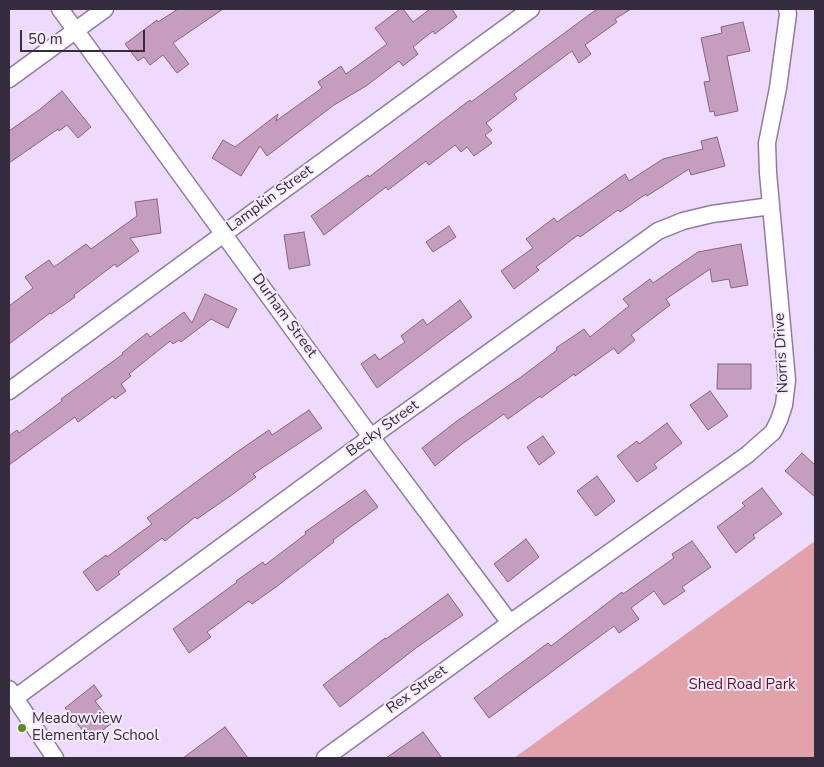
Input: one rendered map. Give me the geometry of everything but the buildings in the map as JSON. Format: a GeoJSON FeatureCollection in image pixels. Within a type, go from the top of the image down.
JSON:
{"type":"FeatureCollection","features":[{"type":"Feature","properties":{"kind":"street","name":"Durham Street"},"geometry":{"type":"LineString","coordinates":[[60,9],[510,623]]}},
{"type":"Feature","properties":{"kind":"street"},"geometry":{"type":"LineString","coordinates":[[9,79],[105,9]]}},
{"type":"Feature","properties":{"kind":"street","name":"Lampkin Street"},"geometry":{"type":"LineString","coordinates":[[9,390],[531,9]]}},
{"type":"Feature","properties":{"kind":"street","name":"Norris Drive"},"geometry":{"type":"LineString","coordinates":[[510,623],[747,455],[773,432],[780,420],[787,380],[768,173],[767,143],[778,88],[788,14],[787,9]]}},
{"type":"Feature","properties":{"kind":"street","name":"Becky Street"},"geometry":{"type":"LineString","coordinates":[[12,694],[658,231],[683,221],[712,214],[771,206]]}},
{"type":"Feature","properties":{"kind":"street","name":"Rex Street"},"geometry":{"type":"LineString","coordinates":[[325,758],[510,623]]}},
{"type":"Feature","properties":{"kind":"street"},"geometry":{"type":"LineString","coordinates":[[12,694],[55,758]]}},
{"type":"Feature","properties":{"kind":"green space","name":"Shed Road Park"},"geometry":{"type":"Polygon","coordinates":[[[815,541],[815,758],[514,758],[815,541]]]}},
{"type":"Feature","properties":{"kind":"place","name":"Meadowview Elementary School"},"geometry":{"type":"Point","coordinates":[22,728]}}]}
